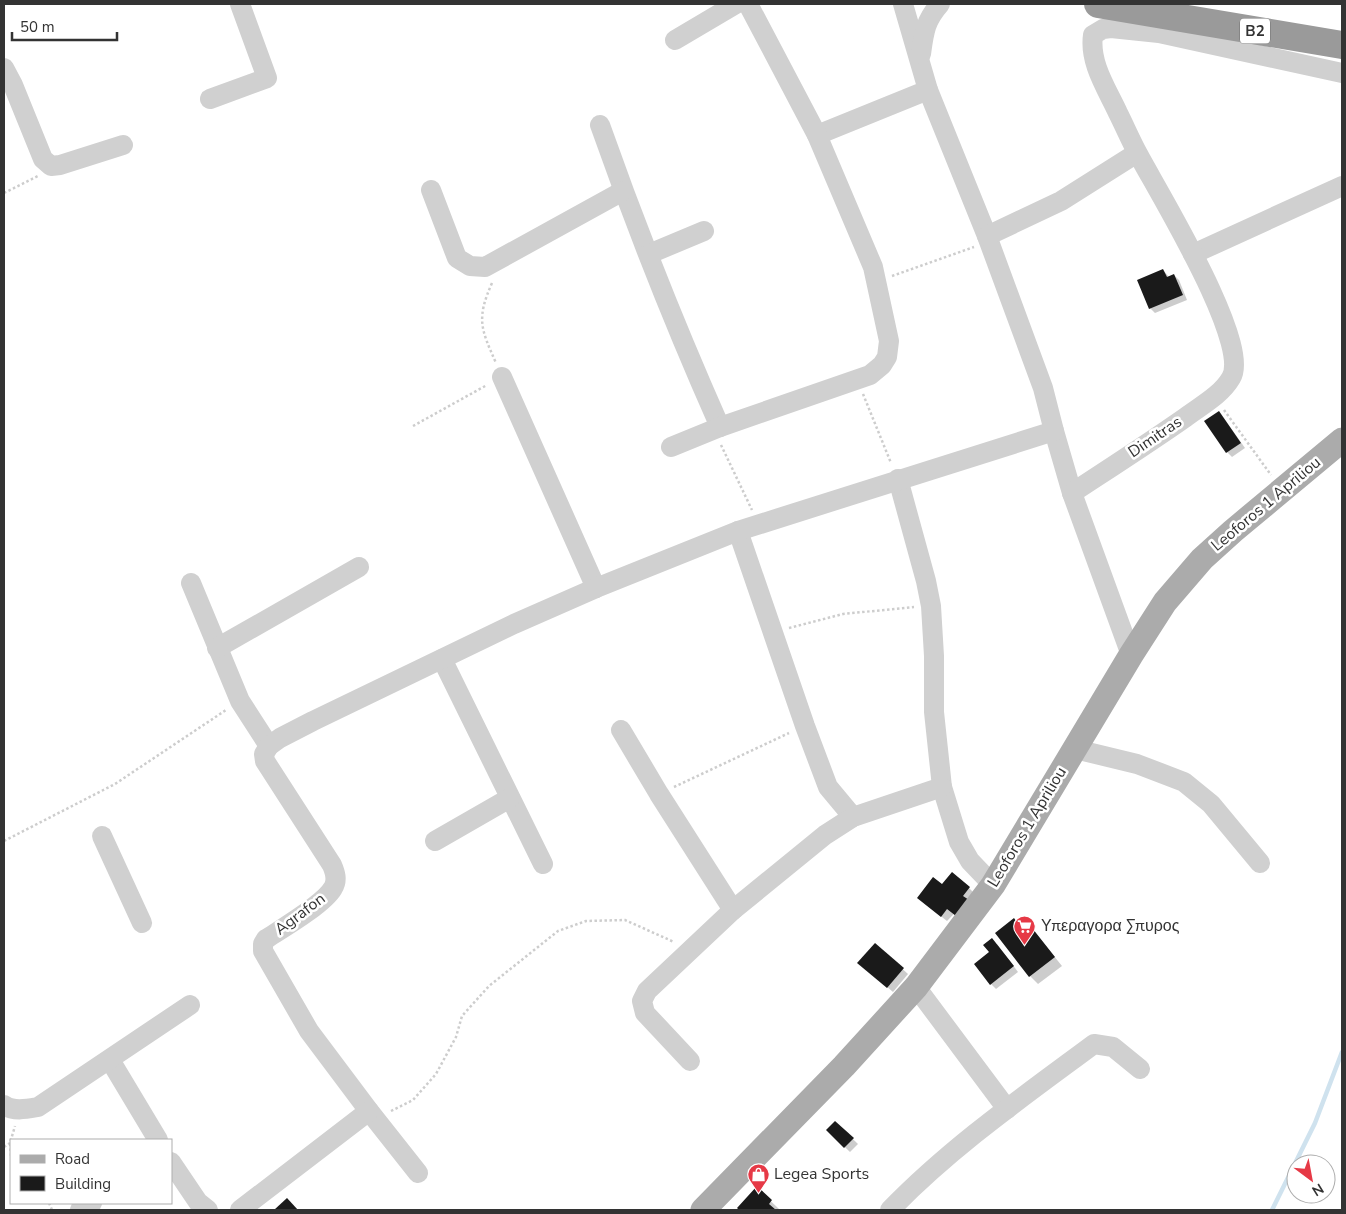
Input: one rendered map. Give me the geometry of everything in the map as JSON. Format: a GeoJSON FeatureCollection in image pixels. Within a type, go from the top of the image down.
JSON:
{"type":"FeatureCollection","features":[{"type":"Feature","properties":{"kind":"highway","name":"B2"},"geometry":{"type":"LineString","coordinates":[[1098,4],[1342,45]]}},
{"type":"Feature","properties":{"kind":"main road","name":"Leoforos 1 Apriliou"},"geometry":{"type":"LineString","coordinates":[[703,1210],[844,1066],[916,987],[993,885],[1131,655],[1165,602],[1202,559],[1342,440]]}},
{"type":"Feature","properties":{"kind":"street"},"geometry":{"type":"LineString","coordinates":[[210,99],[267,78],[240,4]]}},
{"type":"Feature","properties":{"kind":"street"},"geometry":{"type":"LineString","coordinates":[[676,40],[736,4]]}},
{"type":"Feature","properties":{"kind":"street"},"geometry":{"type":"LineString","coordinates":[[671,448],[717,428],[870,375],[882,365],[887,357],[889,341],[873,267],[817,135],[748,4]]}},
{"type":"Feature","properties":{"kind":"street"},"geometry":{"type":"LineString","coordinates":[[903,4],[928,90],[988,239],[1043,388],[1072,492],[1131,655]]}},
{"type":"Feature","properties":{"kind":"street"},"geometry":{"type":"LineString","coordinates":[[920,59],[925,26],[932,13],[940,4]]}},
{"type":"Feature","properties":{"kind":"street"},"geometry":{"type":"LineString","coordinates":[[1342,73],[1159,33],[1111,28],[1103,29],[1093,35],[1092,43],[1097,69],[1137,153],[1193,254],[1342,186]]}},
{"type":"Feature","properties":{"kind":"street"},"geometry":{"type":"LineString","coordinates":[[4,68],[13,85],[43,159],[51,166],[60,165],[123,145]]}},
{"type":"Feature","properties":{"kind":"street"},"geometry":{"type":"LineString","coordinates":[[817,135],[928,90]]}},
{"type":"Feature","properties":{"kind":"street"},"geometry":{"type":"LineString","coordinates":[[600,125],[717,428]]}},
{"type":"Feature","properties":{"kind":"street"},"geometry":{"type":"LineString","coordinates":[[988,239],[1061,201],[1137,153]]}},
{"type":"Feature","properties":{"kind":"street"},"geometry":{"type":"LineString","coordinates":[[431,190],[457,258],[470,266],[485,267],[624,191]]}},
{"type":"Feature","properties":{"kind":"street"},"geometry":{"type":"LineString","coordinates":[[649,254],[704,231]]}},
{"type":"Feature","properties":{"kind":"street","name":"Dimitras"},"geometry":{"type":"LineString","coordinates":[[1072,492],[1160,435],[1214,397],[1233,376],[1234,354],[1225,322],[1193,254]]}},
{"type":"Feature","properties":{"kind":"street"},"geometry":{"type":"LineString","coordinates":[[502,377],[596,588]]}},
{"type":"Feature","properties":{"kind":"street"},"geometry":{"type":"LineString","coordinates":[[191,583],[240,701],[269,746],[280,738],[313,721],[596,588],[738,531],[1054,431]]}},
{"type":"Feature","properties":{"kind":"street"},"geometry":{"type":"LineString","coordinates":[[898,479],[931,606],[934,656],[934,712],[942,786],[959,842],[970,861],[993,885]]}},
{"type":"Feature","properties":{"kind":"street"},"geometry":{"type":"LineString","coordinates":[[738,531],[828,787],[853,817]]}},
{"type":"Feature","properties":{"kind":"street"},"geometry":{"type":"LineString","coordinates":[[217,648],[359,567]]}},
{"type":"Feature","properties":{"kind":"street"},"geometry":{"type":"LineString","coordinates":[[442,659],[543,864]]}},
{"type":"Feature","properties":{"kind":"street"},"geometry":{"type":"LineString","coordinates":[[621,730],[659,794],[733,910]]}},
{"type":"Feature","properties":{"kind":"street","name":"Agrafon"},"geometry":{"type":"LineString","coordinates":[[269,746],[264,754],[265,761],[332,865],[336,877],[334,887],[326,896],[293,922],[266,939],[263,944],[264,950],[309,1031],[369,1111]]}},
{"type":"Feature","properties":{"kind":"street"},"geometry":{"type":"LineString","coordinates":[[1075,749],[1137,764],[1184,782],[1211,804],[1260,863]]}},
{"type":"Feature","properties":{"kind":"street"},"geometry":{"type":"LineString","coordinates":[[690,1061],[644,1013],[642,1002],[647,991],[733,910],[825,835],[853,817],[942,786]]}},
{"type":"Feature","properties":{"kind":"street"},"geometry":{"type":"LineString","coordinates":[[435,841],[510,798]]}},
{"type":"Feature","properties":{"kind":"street"},"geometry":{"type":"LineString","coordinates":[[102,836],[142,923]]}},
{"type":"Feature","properties":{"kind":"street"},"geometry":{"type":"LineString","coordinates":[[916,987],[1007,1109]]}},
{"type":"Feature","properties":{"kind":"street"},"geometry":{"type":"LineString","coordinates":[[12,1107],[38,1107],[190,1006]]}},
{"type":"Feature","properties":{"kind":"street"},"geometry":{"type":"LineString","coordinates":[[890,1210],[918,1182],[1007,1109],[1094,1044],[1113,1046],[1140,1069]]}},
{"type":"Feature","properties":{"kind":"street"},"geometry":{"type":"LineString","coordinates":[[110,1060],[157,1139]]}},
{"type":"Feature","properties":{"kind":"street"},"geometry":{"type":"LineString","coordinates":[[240,1210],[369,1111],[418,1173]]}},
{"type":"Feature","properties":{"kind":"street"},"geometry":{"type":"LineString","coordinates":[[172,1163],[198,1202],[208,1210]]}},
{"type":"Feature","properties":{"kind":"path"},"geometry":{"type":"LineString","coordinates":[[4,193],[35,178],[51,166]]}},
{"type":"Feature","properties":{"kind":"path"},"geometry":{"type":"LineString","coordinates":[[876,282],[988,239]]}},
{"type":"Feature","properties":{"kind":"path"},"geometry":{"type":"LineString","coordinates":[[413,426],[502,377],[483,333],[482,322],[483,306],[502,258]]}},
{"type":"Feature","properties":{"kind":"path"},"geometry":{"type":"LineString","coordinates":[[857,379],[898,479]]}},
{"type":"Feature","properties":{"kind":"path"},"geometry":{"type":"LineString","coordinates":[[1214,397],[1282,490]]}},
{"type":"Feature","properties":{"kind":"path"},"geometry":{"type":"LineString","coordinates":[[717,428],[759,524]]}},
{"type":"Feature","properties":{"kind":"path"},"geometry":{"type":"LineString","coordinates":[[773,632],[843,614],[931,606]]}},
{"type":"Feature","properties":{"kind":"path"},"geometry":{"type":"LineString","coordinates":[[4,841],[115,784],[240,701]]}},
{"type":"Feature","properties":{"kind":"path"},"geometry":{"type":"LineString","coordinates":[[659,794],[805,726]]}},
{"type":"Feature","properties":{"kind":"path"},"geometry":{"type":"LineString","coordinates":[[369,1111],[387,1112],[413,1100],[436,1074],[456,1037],[462,1016],[488,986],[558,931],[586,921],[625,920],[692,949]]}},
{"type":"Feature","properties":{"kind":"path"},"geometry":{"type":"LineString","coordinates":[[10,1139],[12,1107]]}},
{"type":"Feature","properties":{"kind":"path"},"geometry":{"type":"LineString","coordinates":[[4,1148],[10,1143]]}},
{"type":"Feature","properties":{"kind":"building"},"geometry":{"type":"Polygon","coordinates":[[[1163,269],[1167,277],[1174,274],[1183,295],[1149,309],[1137,280],[1163,269]]]}},
{"type":"Feature","properties":{"kind":"building"},"geometry":{"type":"Polygon","coordinates":[[[1219,411],[1241,443],[1226,453],[1204,421],[1219,411]]]}},
{"type":"Feature","properties":{"kind":"building"},"geometry":{"type":"Polygon","coordinates":[[[952,872],[970,887],[963,896],[969,900],[956,916],[947,909],[941,917],[917,898],[933,877],[942,884],[952,872]]]}},
{"type":"Feature","properties":{"kind":"building","name":"Υπεραγορα Σπυρος"},"geometry":{"type":"Polygon","coordinates":[[[1014,918],[1018,924],[1025,919],[1055,957],[1029,977],[995,933],[1014,918]]]}},
{"type":"Feature","properties":{"kind":"building"},"geometry":{"type":"Polygon","coordinates":[[[992,938],[1014,966],[990,985],[974,964],[989,952],[983,945],[992,938]]]}},
{"type":"Feature","properties":{"kind":"building"},"geometry":{"type":"Polygon","coordinates":[[[875,943],[904,968],[887,988],[857,963],[875,943]]]}},
{"type":"Feature","properties":{"kind":"building"},"geometry":{"type":"Polygon","coordinates":[[[835,1121],[854,1138],[844,1148],[826,1130],[835,1121]]]}},
{"type":"Feature","properties":{"kind":"building","name":"Legea Sports"},"geometry":{"type":"Polygon","coordinates":[[[757,1186],[772,1200],[769,1204],[776,1210],[739,1210],[737,1208],[757,1186]]]}},
{"type":"Feature","properties":{"kind":"building"},"geometry":{"type":"Polygon","coordinates":[[[287,1198],[298,1210],[274,1210],[287,1198]]]}},
{"type":"Feature","properties":{"kind":"waterway"},"geometry":{"type":"LineString","coordinates":[[1272,1210],[1315,1123],[1342,1052]]}},
{"type":"Feature","properties":{"kind":"place","name":"Υπεραγορα Σπυρος"},"geometry":{"type":"Point","coordinates":[1025,945]}},
{"type":"Feature","properties":{"kind":"place","name":"Legea Sports"},"geometry":{"type":"Point","coordinates":[758,1193]}}]}
